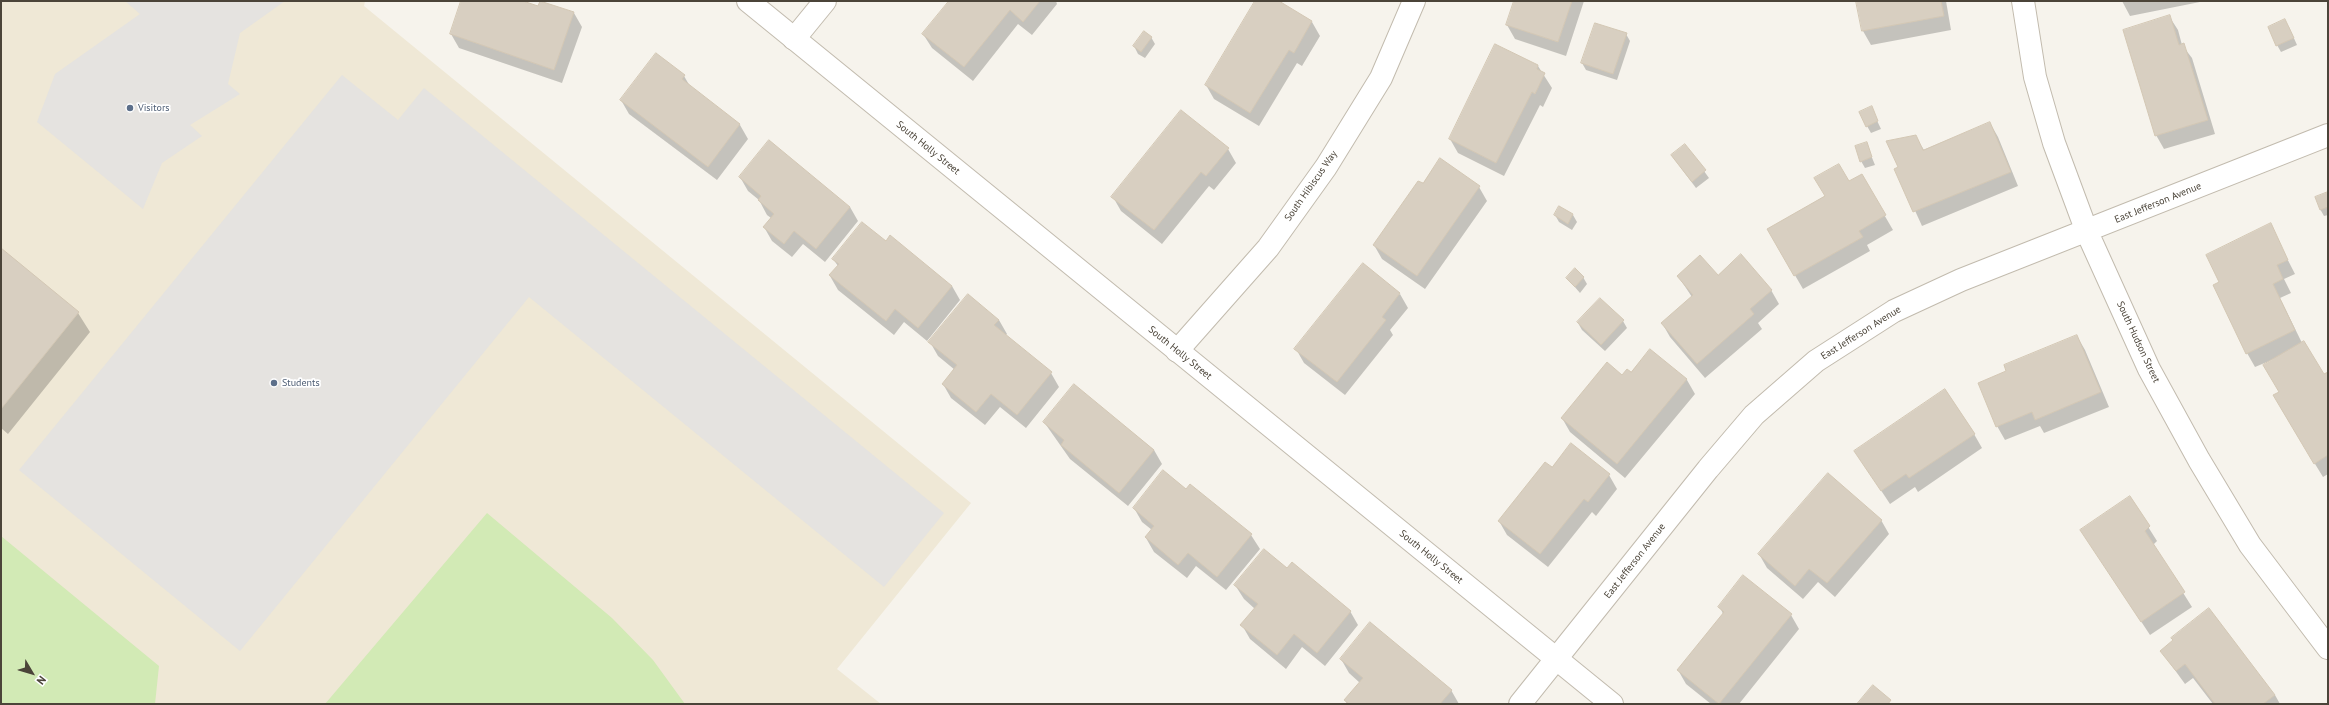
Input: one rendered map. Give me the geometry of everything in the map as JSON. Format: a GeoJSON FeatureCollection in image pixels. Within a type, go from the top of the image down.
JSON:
{"type":"FeatureCollection","features":[{"type":"Feature","properties":{"kind":"street","name":"South Holly Street"},"geometry":{"type":"LineString","coordinates":[[748,1],[1556,660],[1612,704]]}},
{"type":"Feature","properties":{"kind":"street"},"geometry":{"type":"LineString","coordinates":[[794,39],[825,1]]}},
{"type":"Feature","properties":{"kind":"street","name":"South Hibiscus Way"},"geometry":{"type":"LineString","coordinates":[[1177,351],[1268,248],[1326,167],[1381,78],[1414,1]]}},
{"type":"Feature","properties":{"kind":"street","name":"South Hudson Street"},"geometry":{"type":"LineString","coordinates":[[2023,1],[2035,77],[2054,143],[2087,232],[2149,369],[2199,460],[2250,545],[2328,648]]}},
{"type":"Feature","properties":{"kind":"street","name":"East Jefferson Avenue"},"geometry":{"type":"LineString","coordinates":[[1520,704],[1708,469],[1754,415],[1816,361],[1894,311],[1961,280],[2087,232],[2328,135]]}},
{"type":"Feature","properties":{"kind":"shaded area"},"geometry":{"type":"Polygon","coordinates":[[[1,1],[365,1],[364,6],[971,503],[837,669],[881,704],[1,704],[1,1]]]}},
{"type":"Feature","properties":{"kind":"shaded area","name":"Visitors"},"geometry":{"type":"Polygon","coordinates":[[[125,1],[285,1],[240,33],[228,84],[240,94],[190,125],[202,136],[162,163],[143,209],[37,122],[55,74],[140,14],[125,1]]]}},
{"type":"Feature","properties":{"kind":"shaded area","name":"Students"},"geometry":{"type":"Polygon","coordinates":[[[342,75],[398,120],[424,88],[944,513],[884,587],[529,297],[240,651],[19,470],[342,75]]]}},
{"type":"Feature","properties":{"kind":"green space"},"geometry":{"type":"Polygon","coordinates":[[[487,513],[612,618],[653,660],[685,704],[325,704],[487,513]]]}},
{"type":"Feature","properties":{"kind":"green space"},"geometry":{"type":"Polygon","coordinates":[[[1,536],[159,666],[155,704],[1,704],[1,536]]]}},
{"type":"Feature","properties":{"kind":"building"},"geometry":{"type":"Polygon","coordinates":[[[461,1],[523,1],[538,6],[540,1],[574,12],[554,70],[450,34],[461,1]]]}},
{"type":"Feature","properties":{"kind":"building"},"geometry":{"type":"Polygon","coordinates":[[[949,1],[1040,1],[1023,22],[1010,10],[964,67],[922,34],[949,1]]]}},
{"type":"Feature","properties":{"kind":"building"},"geometry":{"type":"Polygon","coordinates":[[[1255,1],[1279,1],[1312,21],[1294,53],[1289,50],[1250,113],[1205,85],[1255,1]]]}},
{"type":"Feature","properties":{"kind":"building"},"geometry":{"type":"Polygon","coordinates":[[[1514,1],[1572,1],[1558,42],[1506,25],[1514,1]]]}},
{"type":"Feature","properties":{"kind":"building"},"geometry":{"type":"Polygon","coordinates":[[[1856,1],[1941,1],[1944,16],[1862,31],[1856,1]]]}},
{"type":"Feature","properties":{"kind":"building"},"geometry":{"type":"Polygon","coordinates":[[[2170,15],[2179,45],[2184,43],[2208,120],[2155,136],[2123,30],[2170,15]]]}},
{"type":"Feature","properties":{"kind":"building"},"geometry":{"type":"Polygon","coordinates":[[[2285,19],[2294,38],[2276,46],[2268,27],[2285,19]]]}},
{"type":"Feature","properties":{"kind":"building"},"geometry":{"type":"Polygon","coordinates":[[[1595,23],[1627,33],[1613,74],[1581,63],[1595,23]]]}},
{"type":"Feature","properties":{"kind":"building"},"geometry":{"type":"Polygon","coordinates":[[[1144,31],[1152,37],[1141,52],[1133,46],[1144,31]]]}},
{"type":"Feature","properties":{"kind":"building"},"geometry":{"type":"Polygon","coordinates":[[[1495,44],[1538,65],[1537,69],[1545,73],[1535,94],[1532,92],[1496,163],[1449,139],[1495,44]]]}},
{"type":"Feature","properties":{"kind":"building"},"geometry":{"type":"Polygon","coordinates":[[[656,53],[685,75],[682,79],[740,124],[708,167],[620,100],[656,53]]]}},
{"type":"Feature","properties":{"kind":"building"},"geometry":{"type":"Polygon","coordinates":[[[1872,106],[1878,121],[1866,127],[1859,112],[1872,106]]]}},
{"type":"Feature","properties":{"kind":"building"},"geometry":{"type":"Polygon","coordinates":[[[1181,110],[1229,148],[1206,176],[1201,172],[1154,230],[1111,197],[1181,110]]]}},
{"type":"Feature","properties":{"kind":"building"},"geometry":{"type":"Polygon","coordinates":[[[1990,122],[2011,172],[1913,212],[1894,169],[1898,167],[1886,141],[1916,135],[1923,150],[1990,122]]]}},
{"type":"Feature","properties":{"kind":"building"},"geometry":{"type":"Polygon","coordinates":[[[769,140],[850,207],[816,249],[794,231],[784,244],[763,227],[774,214],[758,200],[761,196],[739,177],[769,140]]]}},
{"type":"Feature","properties":{"kind":"building"},"geometry":{"type":"Polygon","coordinates":[[[1867,142],[1872,157],[1860,162],[1855,146],[1867,142]]]}},
{"type":"Feature","properties":{"kind":"building"},"geometry":{"type":"Polygon","coordinates":[[[1685,144],[1706,170],[1692,182],[1671,155],[1685,144]]]}},
{"type":"Feature","properties":{"kind":"building"},"geometry":{"type":"Polygon","coordinates":[[[1440,158],[1480,186],[1417,276],[1373,245],[1418,181],[1423,183],[1440,158]]]}},
{"type":"Feature","properties":{"kind":"building"},"geometry":{"type":"Polygon","coordinates":[[[1839,164],[1849,181],[1862,174],[1886,215],[1859,231],[1863,237],[1794,276],[1767,229],[1825,196],[1814,178],[1839,164]]]}},
{"type":"Feature","properties":{"kind":"building"},"geometry":{"type":"Polygon","coordinates":[[[2328,192],[2328,207],[2320,210],[2315,197],[2328,192]]]}},
{"type":"Feature","properties":{"kind":"building"},"geometry":{"type":"Polygon","coordinates":[[[1559,206],[1573,214],[1568,224],[1554,215],[1559,206]]]}},
{"type":"Feature","properties":{"kind":"building"},"geometry":{"type":"Polygon","coordinates":[[[862,222],[886,241],[890,235],[952,286],[918,328],[895,309],[886,321],[829,275],[839,264],[832,259],[862,222]]]}},
{"type":"Feature","properties":{"kind":"building"},"geometry":{"type":"Polygon","coordinates":[[[2271,223],[2288,260],[2277,265],[2283,279],[2273,284],[2295,330],[2246,354],[2213,285],[2219,282],[2206,255],[2271,223]]]}},
{"type":"Feature","properties":{"kind":"building"},"geometry":{"type":"Polygon","coordinates":[[[1,248],[79,312],[1,409],[1,248]]]}},
{"type":"Feature","properties":{"kind":"building"},"geometry":{"type":"Polygon","coordinates":[[[1741,254],[1772,290],[1750,309],[1754,314],[1697,364],[1661,323],[1693,295],[1677,276],[1700,255],[1718,275],[1741,254]]]}},
{"type":"Feature","properties":{"kind":"building"},"geometry":{"type":"Polygon","coordinates":[[[1363,263],[1400,293],[1382,317],[1386,320],[1337,382],[1294,349],[1363,263]]]}},
{"type":"Feature","properties":{"kind":"building"},"geometry":{"type":"Polygon","coordinates":[[[1575,268],[1584,277],[1575,287],[1566,278],[1575,268]]]}},
{"type":"Feature","properties":{"kind":"building"},"geometry":{"type":"Polygon","coordinates":[[[968,294],[999,320],[994,325],[1052,372],[1017,415],[991,394],[976,412],[942,384],[957,365],[928,342],[968,294]]]}},
{"type":"Feature","properties":{"kind":"building"},"geometry":{"type":"Polygon","coordinates":[[[1600,298],[1624,320],[1601,345],[1577,322],[1600,298]]]}},
{"type":"Feature","properties":{"kind":"building"},"geometry":{"type":"Polygon","coordinates":[[[2077,335],[2101,392],[2035,420],[2032,412],[1996,427],[1978,383],[2006,371],[2004,365],[2077,335]]]}},
{"type":"Feature","properties":{"kind":"building"},"geometry":{"type":"Polygon","coordinates":[[[2304,341],[2324,374],[2328,372],[2328,455],[2314,464],[2273,395],[2279,392],[2263,365],[2304,341]]]}},
{"type":"Feature","properties":{"kind":"building"},"geometry":{"type":"Polygon","coordinates":[[[1650,349],[1687,379],[1617,464],[1561,418],[1607,362],[1622,375],[1627,369],[1631,372],[1650,349]]]}},
{"type":"Feature","properties":{"kind":"building"},"geometry":{"type":"Polygon","coordinates":[[[1074,384],[1154,450],[1119,493],[1061,445],[1064,440],[1043,422],[1074,384]]]}},
{"type":"Feature","properties":{"kind":"building"},"geometry":{"type":"Polygon","coordinates":[[[1945,389],[1975,434],[1909,478],[1906,474],[1881,491],[1854,451],[1945,389]]]}},
{"type":"Feature","properties":{"kind":"building"},"geometry":{"type":"Polygon","coordinates":[[[1571,443],[1610,474],[1588,502],[1584,499],[1540,554],[1498,521],[1545,462],[1552,467],[1571,443]]]}},
{"type":"Feature","properties":{"kind":"building"},"geometry":{"type":"Polygon","coordinates":[[[1163,470],[1186,489],[1190,484],[1252,534],[1217,577],[1188,553],[1178,565],[1145,537],[1154,526],[1133,508],[1163,470]]]}},
{"type":"Feature","properties":{"kind":"building"},"geometry":{"type":"Polygon","coordinates":[[[1828,473],[1882,520],[1827,583],[1809,569],[1795,586],[1758,554],[1828,473]]]}},
{"type":"Feature","properties":{"kind":"building"},"geometry":{"type":"Polygon","coordinates":[[[2130,496],[2150,526],[2145,531],[2185,592],[2141,622],[2080,530],[2130,496]]]}},
{"type":"Feature","properties":{"kind":"building"},"geometry":{"type":"Polygon","coordinates":[[[1264,549],[1287,568],[1292,562],[1351,611],[1317,653],[1294,634],[1277,655],[1240,625],[1258,604],[1234,585],[1264,549]]]}},
{"type":"Feature","properties":{"kind":"building"},"geometry":{"type":"Polygon","coordinates":[[[1743,575],[1792,614],[1719,704],[1677,670],[1724,612],[1718,607],[1743,575]]]}},
{"type":"Feature","properties":{"kind":"building"},"geometry":{"type":"Polygon","coordinates":[[[2209,608],[2275,695],[2263,704],[2215,704],[2185,664],[2176,671],[2160,651],[2173,640],[2171,638],[2209,608]]]}},
{"type":"Feature","properties":{"kind":"building"},"geometry":{"type":"Polygon","coordinates":[[[1370,622],[1452,690],[1440,704],[1349,704],[1344,700],[1363,678],[1340,659],[1370,622]]]}},
{"type":"Feature","properties":{"kind":"building"},"geometry":{"type":"Polygon","coordinates":[[[1873,685],[1891,700],[1888,704],[1857,704],[1873,685]]]}},
{"type":"Feature","properties":{"kind":"place","name":"Visitors"},"geometry":{"type":"Point","coordinates":[130,108]}},
{"type":"Feature","properties":{"kind":"place","name":"Students"},"geometry":{"type":"Point","coordinates":[274,383]}}]}
